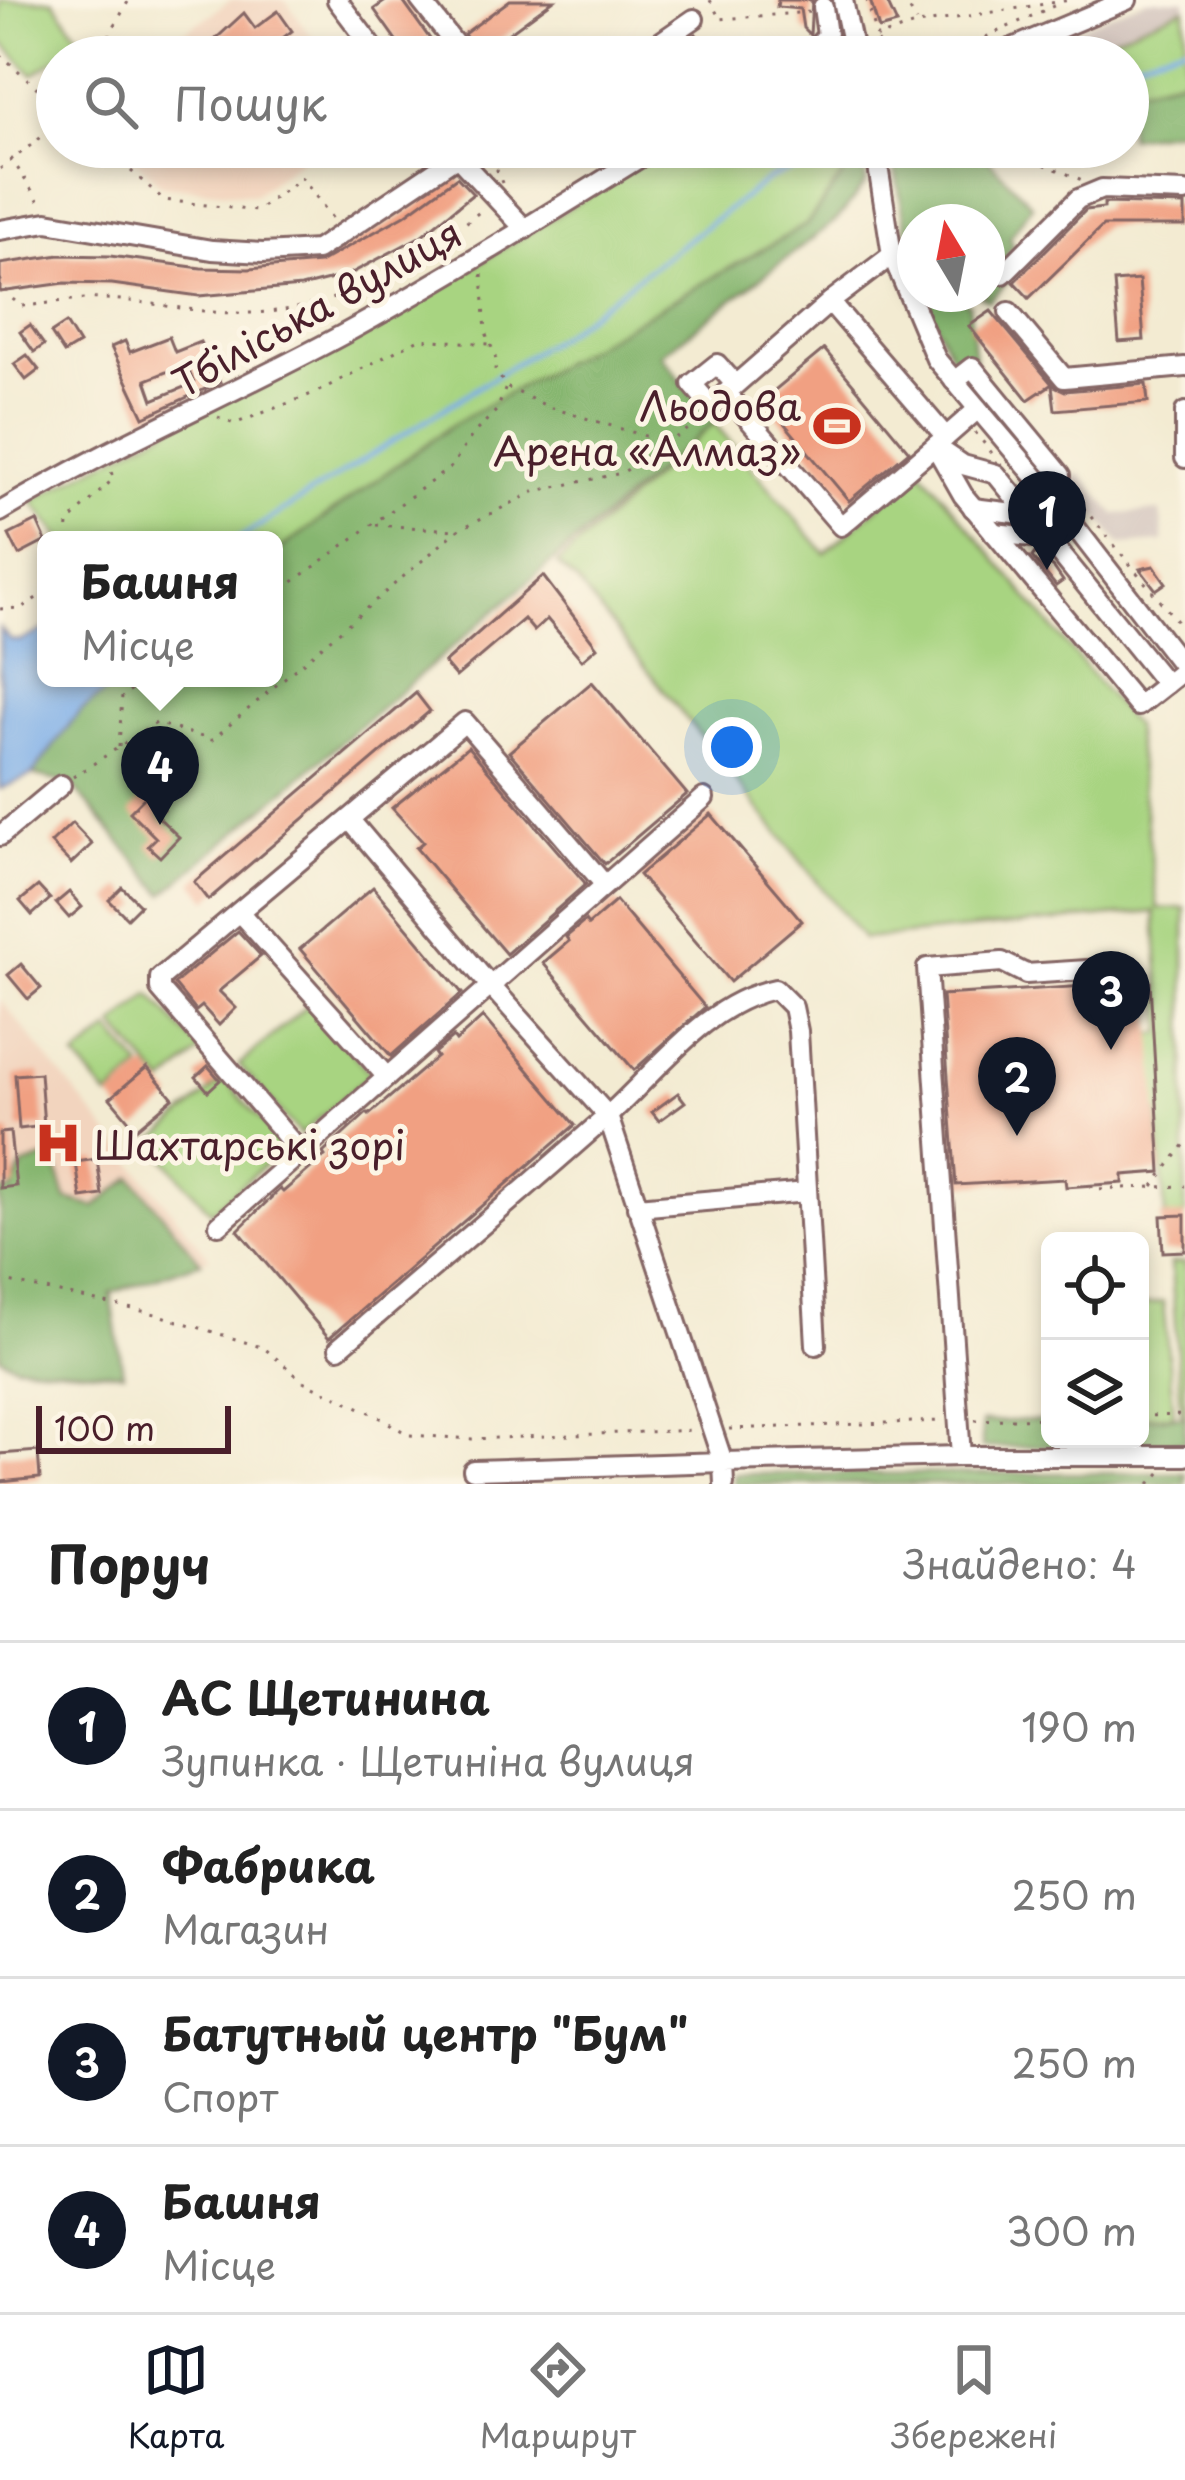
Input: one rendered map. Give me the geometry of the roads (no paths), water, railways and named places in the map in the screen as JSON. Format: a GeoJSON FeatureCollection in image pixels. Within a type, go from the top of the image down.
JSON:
{"type":"FeatureCollection","features":[{"type":"Feature","properties":{"kind":"street"},"geometry":{"type":"LineString","coordinates":[[337,0],[364,36]]}},
{"type":"Feature","properties":{"kind":"street"},"geometry":{"type":"LineString","coordinates":[[419,0],[448,36]]}},
{"type":"Feature","properties":{"kind":"street"},"geometry":{"type":"LineString","coordinates":[[843,0],[851,36]]}},
{"type":"Feature","properties":{"kind":"street"},"geometry":{"type":"LineString","coordinates":[[1041,36],[1127,0]]}},
{"type":"Feature","properties":{"kind":"street"},"geometry":{"type":"LineString","coordinates":[[823,9],[825,36]]}},
{"type":"Feature","properties":{"kind":"street"},"geometry":{"type":"LineString","coordinates":[[669,36],[694,19]]}},
{"type":"Feature","properties":{"kind":"street"},"geometry":{"type":"LineString","coordinates":[[0,230],[47,222],[212,250],[317,250],[430,168]]}},
{"type":"Feature","properties":{"kind":"street"},"geometry":{"type":"LineString","coordinates":[[467,168],[525,229]]}},
{"type":"Feature","properties":{"kind":"street","name":"Тбіліська вулиця"},"geometry":{"type":"LineString","coordinates":[[0,512],[107,452],[345,334],[623,168]]}},
{"type":"Feature","properties":{"kind":"street"},"geometry":{"type":"LineString","coordinates":[[878,168],[892,255],[936,359],[974,418],[1061,476]]}},
{"type":"Feature","properties":{"kind":"street"},"geometry":{"type":"LineString","coordinates":[[1005,272],[1078,199],[1102,189],[1185,192]]}},
{"type":"Feature","properties":{"kind":"street"},"geometry":{"type":"LineString","coordinates":[[892,255],[730,388],[841,526],[974,418]]}},
{"type":"Feature","properties":{"kind":"street"},"geometry":{"type":"LineString","coordinates":[[830,302],[940,442],[963,465],[1001,477],[1166,684]]}},
{"type":"Feature","properties":{"kind":"street"},"geometry":{"type":"LineString","coordinates":[[1009,312],[1064,378],[1185,368]]}},
{"type":"Feature","properties":{"kind":"street"},"geometry":{"type":"LineString","coordinates":[[940,442],[984,521],[1138,706],[1166,684],[1181,660],[1061,476],[972,368],[954,381]]}},
{"type":"Feature","properties":{"kind":"street"},"geometry":{"type":"LineString","coordinates":[[1185,412],[1185,458]]}},
{"type":"Feature","properties":{"kind":"street"},"geometry":{"type":"LineString","coordinates":[[984,521],[1041,527]]}},
{"type":"Feature","properties":{"kind":"street"},"geometry":{"type":"LineString","coordinates":[[984,521],[1041,527]]}},
{"type":"Feature","properties":{"kind":"street"},"geometry":{"type":"LineString","coordinates":[[984,521],[1041,527]]}},
{"type":"Feature","properties":{"kind":"street"},"geometry":{"type":"LineString","coordinates":[[301,1153],[160,989],[160,979],[465,722],[605,885]]}},
{"type":"Feature","properties":{"kind":"street"},"geometry":{"type":"LineString","coordinates":[[0,836],[61,785]]}},
{"type":"Feature","properties":{"kind":"street"},"geometry":{"type":"LineString","coordinates":[[219,1225],[704,798]]}},
{"type":"Feature","properties":{"kind":"street"},"geometry":{"type":"LineString","coordinates":[[350,820],[608,1116],[723,1462],[724,1484]]}},
{"type":"Feature","properties":{"kind":"street"},"geometry":{"type":"LineString","coordinates":[[240,913],[387,1077]]}},
{"type":"Feature","properties":{"kind":"street"},"geometry":{"type":"LineString","coordinates":[[961,1456],[927,968],[1002,962],[1025,974],[1118,968]]}},
{"type":"Feature","properties":{"kind":"street"},"geometry":{"type":"LineString","coordinates":[[339,1348],[608,1116],[700,1028],[746,995],[775,989],[793,1007],[798,1031],[816,1345]]}},
{"type":"Feature","properties":{"kind":"street"},"geometry":{"type":"LineString","coordinates":[[638,1207],[807,1192]]}},
{"type":"Feature","properties":{"kind":"street"},"geometry":{"type":"LineString","coordinates":[[472,1470],[961,1456],[1185,1456]]}},
{"type":"Feature","properties":{"kind":"water"},"geometry":{"type":"Polygon","coordinates":[[[0,628],[10,640],[21,641],[37,633],[37,687],[112,687],[79,712],[32,775],[0,789],[0,628]]]}},
{"type":"Feature","properties":{"kind":"waterway"},"geometry":{"type":"LineString","coordinates":[[1149,56],[1185,45]]}},
{"type":"Feature","properties":{"kind":"waterway"},"geometry":{"type":"LineString","coordinates":[[251,531],[565,332],[770,178],[800,168]]}},
{"type":"Feature","properties":{"kind":"place","name":"Льодова Арена «Алмаз»"},"geometry":{"type":"Point","coordinates":[837,426]}},
{"type":"Feature","properties":{"kind":"place","name":"АС Щетинина"},"geometry":{"type":"Point","coordinates":[1047,570]}},
{"type":"Feature","properties":{"kind":"place","name":"Башня"},"geometry":{"type":"Point","coordinates":[160,825]}},
{"type":"Feature","properties":{"kind":"place","name":"Батутный центр \"Бум\""},"geometry":{"type":"Point","coordinates":[1111,1050]}},
{"type":"Feature","properties":{"kind":"place","name":"Фабрика"},"geometry":{"type":"Point","coordinates":[1017,1136]}},
{"type":"Feature","properties":{"kind":"place","name":"Шахтарські зорі"},"geometry":{"type":"Point","coordinates":[58,1143]}}]}
